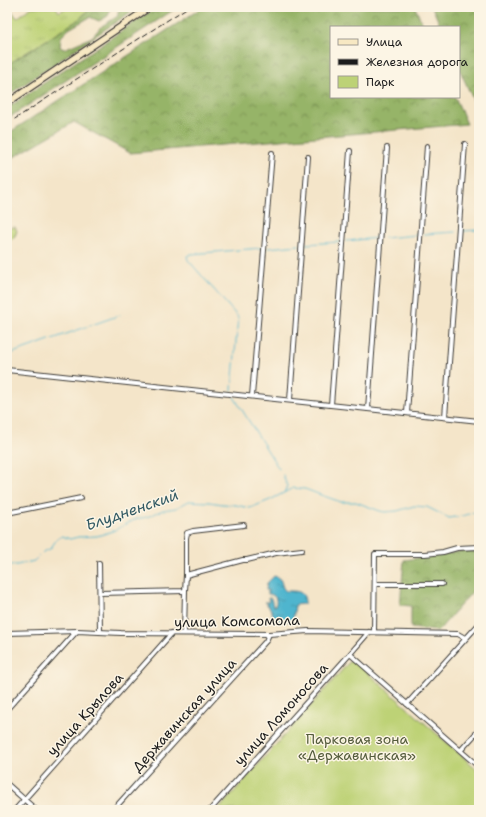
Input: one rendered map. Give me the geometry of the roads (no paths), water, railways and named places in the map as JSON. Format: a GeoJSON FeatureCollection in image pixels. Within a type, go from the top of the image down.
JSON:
{"type":"FeatureCollection","features":[{"type":"Feature","properties":{"kind":"street"},"geometry":{"type":"LineString","coordinates":[[7,103],[150,7]]}},
{"type":"Feature","properties":{"kind":"street"},"geometry":{"type":"LineString","coordinates":[[445,417],[465,144]]}},
{"type":"Feature","properties":{"kind":"street"},"geometry":{"type":"LineString","coordinates":[[407,413],[427,146]]}},
{"type":"Feature","properties":{"kind":"street"},"geometry":{"type":"LineString","coordinates":[[368,409],[387,148]]}},
{"type":"Feature","properties":{"kind":"street"},"geometry":{"type":"LineString","coordinates":[[331,405],[350,151]]}},
{"type":"Feature","properties":{"kind":"street"},"geometry":{"type":"LineString","coordinates":[[252,396],[272,153]]}},
{"type":"Feature","properties":{"kind":"street"},"geometry":{"type":"LineString","coordinates":[[290,400],[308,157]]}},
{"type":"Feature","properties":{"kind":"street"},"geometry":{"type":"LineString","coordinates":[[7,370],[479,421]]}},
{"type":"Feature","properties":{"kind":"street"},"geometry":{"type":"LineString","coordinates":[[7,512],[81,498]]}},
{"type":"Feature","properties":{"kind":"street"},"geometry":{"type":"LineString","coordinates":[[184,634],[187,533],[244,525]]}},
{"type":"Feature","properties":{"kind":"street"},"geometry":{"type":"LineString","coordinates":[[374,632],[375,554],[425,554],[443,552],[457,548],[479,547]]}},
{"type":"Feature","properties":{"kind":"street"},"geometry":{"type":"LineString","coordinates":[[186,575],[243,560],[276,553],[302,550]]}},
{"type":"Feature","properties":{"kind":"street"},"geometry":{"type":"LineString","coordinates":[[99,563],[100,632]]}},
{"type":"Feature","properties":{"kind":"street"},"geometry":{"type":"LineString","coordinates":[[375,584],[442,584]]}},
{"type":"Feature","properties":{"kind":"street"},"geometry":{"type":"LineString","coordinates":[[100,593],[185,591]]}},
{"type":"Feature","properties":{"kind":"street"},"geometry":{"type":"LineString","coordinates":[[407,704],[465,638],[478,627]]}},
{"type":"Feature","properties":{"kind":"street"},"geometry":{"type":"LineString","coordinates":[[7,709],[77,631]]}},
{"type":"Feature","properties":{"kind":"street","name":"улица Комсомола"},"geometry":{"type":"LineString","coordinates":[[7,633],[77,631],[121,634],[269,634],[308,631],[458,634],[465,638]]}},
{"type":"Feature","properties":{"kind":"street","name":"улица Ломоносова"},"geometry":{"type":"LineString","coordinates":[[210,810],[368,632]]}},
{"type":"Feature","properties":{"kind":"street","name":"улица Крылова"},"geometry":{"type":"LineString","coordinates":[[15,810],[172,633]]}},
{"type":"Feature","properties":{"kind":"street","name":"Державинская улица"},"geometry":{"type":"LineString","coordinates":[[113,810],[266,641],[269,634]]}},
{"type":"Feature","properties":{"kind":"street"},"geometry":{"type":"LineString","coordinates":[[350,654],[479,767]]}},
{"type":"Feature","properties":{"kind":"street"},"geometry":{"type":"LineString","coordinates":[[461,750],[479,730]]}},
{"type":"Feature","properties":{"kind":"street"},"geometry":{"type":"LineString","coordinates":[[7,784],[36,810]]}},
{"type":"Feature","properties":{"kind":"water"},"geometry":{"type":"Polygon","coordinates":[[[274,576],[280,579],[286,591],[302,593],[305,599],[305,603],[295,605],[293,620],[291,621],[278,620],[273,617],[272,611],[265,602],[269,602],[268,598],[271,598],[273,606],[276,604],[275,598],[268,594],[268,590],[266,590],[267,583],[274,576]]]}},
{"type":"Feature","properties":{"kind":"waterway"},"geometry":{"type":"LineString","coordinates":[[461,231],[479,230]]}},
{"type":"Feature","properties":{"kind":"waterway"},"geometry":{"type":"LineString","coordinates":[[424,234],[455,232]]}},
{"type":"Feature","properties":{"kind":"waterway"},"geometry":{"type":"LineString","coordinates":[[384,238],[417,235]]}},
{"type":"Feature","properties":{"kind":"waterway"},"geometry":{"type":"LineString","coordinates":[[346,241],[378,238]]}},
{"type":"Feature","properties":{"kind":"waterway"},"geometry":{"type":"LineString","coordinates":[[306,244],[340,242]]}},
{"type":"Feature","properties":{"kind":"waterway"},"geometry":{"type":"LineString","coordinates":[[268,248],[299,245]]}},
{"type":"Feature","properties":{"kind":"waterway"},"geometry":{"type":"LineString","coordinates":[[232,390],[238,317],[188,260],[187,256],[191,254],[261,248]]}},
{"type":"Feature","properties":{"kind":"waterway"},"geometry":{"type":"LineString","coordinates":[[7,355],[120,315]]}},
{"type":"Feature","properties":{"kind":"waterway"},"geometry":{"type":"LineString","coordinates":[[234,397],[279,469]]}},
{"type":"Feature","properties":{"kind":"waterway"},"geometry":{"type":"LineString","coordinates":[[283,475],[287,486],[284,493]]}},
{"type":"Feature","properties":{"kind":"waterway","name":"Блудненский"},"geometry":{"type":"LineString","coordinates":[[7,565],[17,565],[34,561],[43,552],[50,549],[57,539],[62,536],[70,539],[97,536],[113,531],[136,519],[147,517],[163,510],[176,508],[189,501],[236,505],[250,508],[293,488],[305,489],[341,502],[356,502],[385,512],[397,511],[414,506],[427,507],[449,518],[479,511]]}},
{"type":"Feature","properties":{"kind":"railway"},"geometry":{"type":"LineString","coordinates":[[7,124],[188,7]]}},
{"type":"Feature","properties":{"kind":"park label","name":"Парковая зона «Державинская»"},"geometry":{"type":"Point","coordinates":[357,748]}}]}
